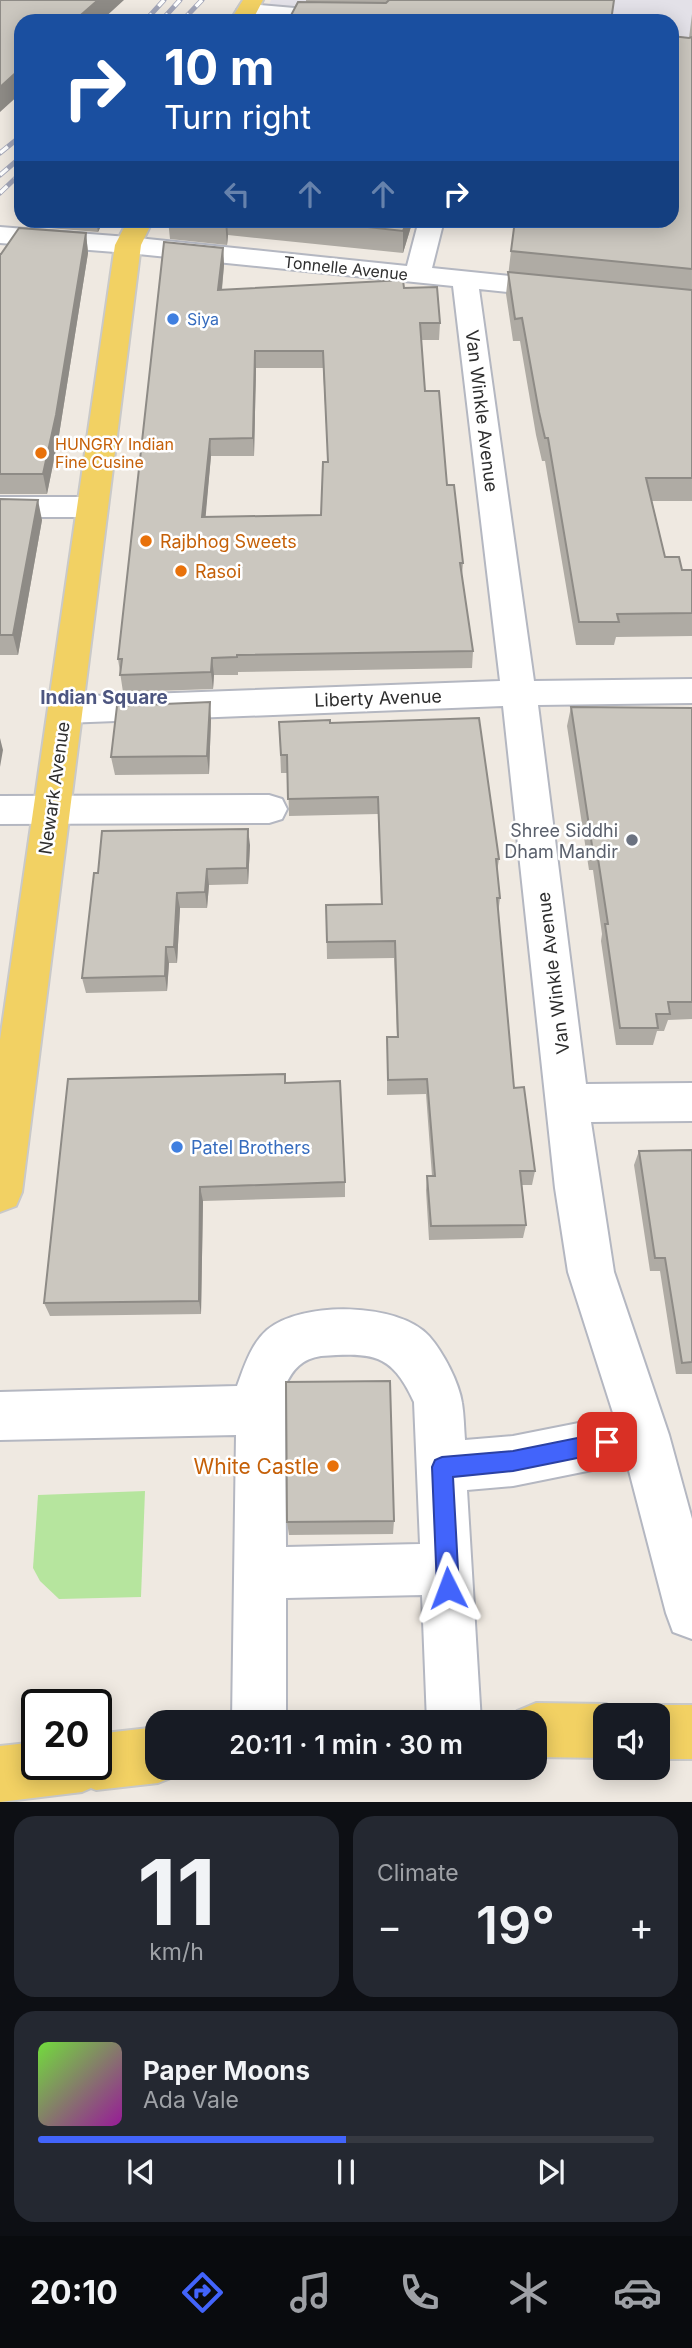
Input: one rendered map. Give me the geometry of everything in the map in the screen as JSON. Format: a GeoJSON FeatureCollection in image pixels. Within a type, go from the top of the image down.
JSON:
{"type":"FeatureCollection","features":[{"type":"Feature","properties":{"kind":"main road","name":"Newark Avenue"},"geometry":{"type":"LineString","coordinates":[[0,1192],[50,809],[134,233]]}},
{"type":"Feature","properties":{"kind":"main road"},"geometry":{"type":"LineString","coordinates":[[547,1730],[593,1731]]}},
{"type":"Feature","properties":{"kind":"main road"},"geometry":{"type":"LineString","coordinates":[[670,1732],[692,1732]]}},
{"type":"Feature","properties":{"kind":"main road"},"geometry":{"type":"LineString","coordinates":[[112,1760],[145,1756]]}},
{"type":"Feature","properties":{"kind":"main road"},"geometry":{"type":"LineString","coordinates":[[0,1774],[21,1771]]}},
{"type":"Feature","properties":{"kind":"street"},"geometry":{"type":"LineString","coordinates":[[247,10],[294,14]]}},
{"type":"Feature","properties":{"kind":"street"},"geometry":{"type":"LineString","coordinates":[[417,275],[430,228]]}},
{"type":"Feature","properties":{"kind":"street","name":"Tonnelle Avenue"},"geometry":{"type":"LineString","coordinates":[[0,235],[134,233],[417,275],[585,292]]}},
{"type":"Feature","properties":{"kind":"street","name":"Van Winkle Avenue"},"geometry":{"type":"LineString","coordinates":[[465,280],[519,693],[577,1188],[591,1272],[644,1435],[692,1613]]}},
{"type":"Feature","properties":{"kind":"street"},"geometry":{"type":"LineString","coordinates":[[0,508],[93,508]]}},
{"type":"Feature","properties":{"kind":"street","name":"Liberty Avenue"},"geometry":{"type":"LineString","coordinates":[[65,710],[519,693],[692,691]]}},
{"type":"Feature","properties":{"kind":"street"},"geometry":{"type":"LineString","coordinates":[[0,810],[269,809]]}},
{"type":"Feature","properties":{"kind":"street"},"geometry":{"type":"LineString","coordinates":[[569,1103],[692,1102]]}},
{"type":"Feature","properties":{"kind":"street"},"geometry":{"type":"LineString","coordinates":[[259,1710],[261,1386],[271,1360],[295,1339],[339,1332],[380,1337],[407,1348],[424,1371],[438,1400],[453,1710]]}},
{"type":"Feature","properties":{"kind":"street"},"geometry":{"type":"LineString","coordinates":[[0,1416],[261,1410]]}},
{"type":"Feature","properties":{"kind":"street"},"geometry":{"type":"LineString","coordinates":[[442,1467],[513,1461],[644,1435]]}},
{"type":"Feature","properties":{"kind":"street"},"geometry":{"type":"LineString","coordinates":[[258,1573],[447,1569]]}},
{"type":"Feature","properties":{"kind":"shaded area"},"geometry":{"type":"Polygon","coordinates":[[[271,0],[692,0],[692,41],[679,40],[679,14],[377,14],[269,5],[271,0]]]}},
{"type":"Feature","properties":{"kind":"green space"},"geometry":{"type":"Polygon","coordinates":[[[145,1491],[141,1597],[59,1599],[40,1581],[33,1568],[38,1495],[145,1491]]]}},
{"type":"Feature","properties":{"kind":"building"},"geometry":{"type":"Polygon","coordinates":[[[0,0],[98,0],[82,14],[14,14],[14,74],[0,87],[0,0]]]}},
{"type":"Feature","properties":{"kind":"building"},"geometry":{"type":"Polygon","coordinates":[[[389,0],[614,0],[612,14],[292,14],[298,2],[386,3],[389,0]]]}},
{"type":"Feature","properties":{"kind":"building"},"geometry":{"type":"Polygon","coordinates":[[[679,37],[692,37],[692,269],[511,251],[514,228],[679,228],[679,37]]]}},
{"type":"Feature","properties":{"kind":"building"},"geometry":{"type":"Polygon","coordinates":[[[19,228],[86,233],[56,415],[43,474],[0,474],[0,254],[19,228]]]}},
{"type":"Feature","properties":{"kind":"building"},"geometry":{"type":"Polygon","coordinates":[[[376,228],[404,228],[403,231],[376,228]]]}},
{"type":"Feature","properties":{"kind":"building"},"geometry":{"type":"Polygon","coordinates":[[[164,242],[223,248],[218,290],[403,280],[404,288],[437,287],[440,323],[420,323],[425,391],[439,391],[447,485],[454,485],[463,563],[460,563],[473,651],[237,655],[212,658],[211,672],[120,675],[122,659],[118,659],[164,242]],[[255,351],[253,438],[210,439],[202,517],[321,515],[323,462],[328,462],[323,351],[255,351]]]}},
{"type":"Feature","properties":{"kind":"building"},"geometry":{"type":"Polygon","coordinates":[[[508,272],[692,290],[692,478],[646,478],[665,557],[679,557],[682,570],[692,570],[692,613],[617,614],[619,622],[579,622],[548,438],[545,438],[539,412],[522,318],[515,319],[508,272]]]}},
{"type":"Feature","properties":{"kind":"building"},"geometry":{"type":"Polygon","coordinates":[[[0,499],[38,500],[13,635],[0,635],[0,499]]]}},
{"type":"Feature","properties":{"kind":"building"},"geometry":{"type":"Polygon","coordinates":[[[210,702],[207,756],[111,757],[117,706],[210,702]]]}},
{"type":"Feature","properties":{"kind":"building"},"geometry":{"type":"Polygon","coordinates":[[[571,707],[692,708],[692,1002],[668,1002],[670,1014],[656,1014],[658,1028],[620,1028],[605,924],[608,924],[597,852],[593,852],[571,707]]]}},
{"type":"Feature","properties":{"kind":"building"},"geometry":{"type":"Polygon","coordinates":[[[479,718],[499,859],[496,859],[500,898],[497,898],[514,1088],[524,1087],[535,1171],[520,1171],[526,1225],[431,1226],[427,1176],[435,1176],[427,1079],[388,1080],[387,1037],[398,1037],[395,941],[327,942],[326,905],[382,904],[378,797],[288,799],[287,755],[281,755],[279,722],[479,718]]]}},
{"type":"Feature","properties":{"kind":"building"},"geometry":{"type":"Polygon","coordinates":[[[248,829],[247,868],[207,869],[205,892],[177,893],[174,947],[166,947],[165,976],[82,978],[94,873],[98,873],[102,831],[248,829]]]}},
{"type":"Feature","properties":{"kind":"building"},"geometry":{"type":"Polygon","coordinates":[[[285,1074],[285,1083],[340,1081],[345,1182],[200,1187],[199,1301],[44,1303],[68,1079],[285,1074]]]}},
{"type":"Feature","properties":{"kind":"building"},"geometry":{"type":"Polygon","coordinates":[[[692,1150],[692,1362],[682,1363],[665,1258],[655,1258],[639,1151],[692,1150]]]}},
{"type":"Feature","properties":{"kind":"building","name":"White Castle"},"geometry":{"type":"Polygon","coordinates":[[[390,1381],[394,1521],[287,1522],[286,1382],[390,1381]]]}},
{"type":"Feature","properties":{"kind":"railway"},"geometry":{"type":"LineString","coordinates":[[151,14],[164,0]]}},
{"type":"Feature","properties":{"kind":"railway"},"geometry":{"type":"LineString","coordinates":[[167,14],[180,0]]}},
{"type":"Feature","properties":{"kind":"railway"},"geometry":{"type":"LineString","coordinates":[[189,14],[202,0]]}},
{"type":"Feature","properties":{"kind":"railway"},"geometry":{"type":"LineString","coordinates":[[0,153],[14,142]]}},
{"type":"Feature","properties":{"kind":"railway"},"geometry":{"type":"LineString","coordinates":[[0,175],[14,163]]}},
{"type":"Feature","properties":{"kind":"railway"},"geometry":{"type":"LineString","coordinates":[[0,193],[14,180]]}},
{"type":"Feature","properties":{"kind":"place","name":"Siya"},"geometry":{"type":"Point","coordinates":[173,319]}},
{"type":"Feature","properties":{"kind":"place","name":"HUNGRY Indian Fine Cusine"},"geometry":{"type":"Point","coordinates":[41,453]}},
{"type":"Feature","properties":{"kind":"place","name":"Rajbhog Sweets"},"geometry":{"type":"Point","coordinates":[146,541]}},
{"type":"Feature","properties":{"kind":"place","name":"Rasoi"},"geometry":{"type":"Point","coordinates":[181,571]}},
{"type":"Feature","properties":{"kind":"place","name":"Shree Siddhi Dham Mandir"},"geometry":{"type":"Point","coordinates":[632,840]}},
{"type":"Feature","properties":{"kind":"place","name":"Patel Brothers"},"geometry":{"type":"Point","coordinates":[177,1147]}},
{"type":"Feature","properties":{"kind":"place","name":"White Castle"},"geometry":{"type":"Point","coordinates":[333,1466]}},
{"type":"Feature","properties":{"kind":"district","name":"Indian Square"},"geometry":{"type":"Point","coordinates":[104,697]}},
{"type":"Feature","properties":{"kind":"route"},"geometry":{"type":"LineString","coordinates":[[448,1588],[442,1467],[513,1461],[607,1442]]}}]}
